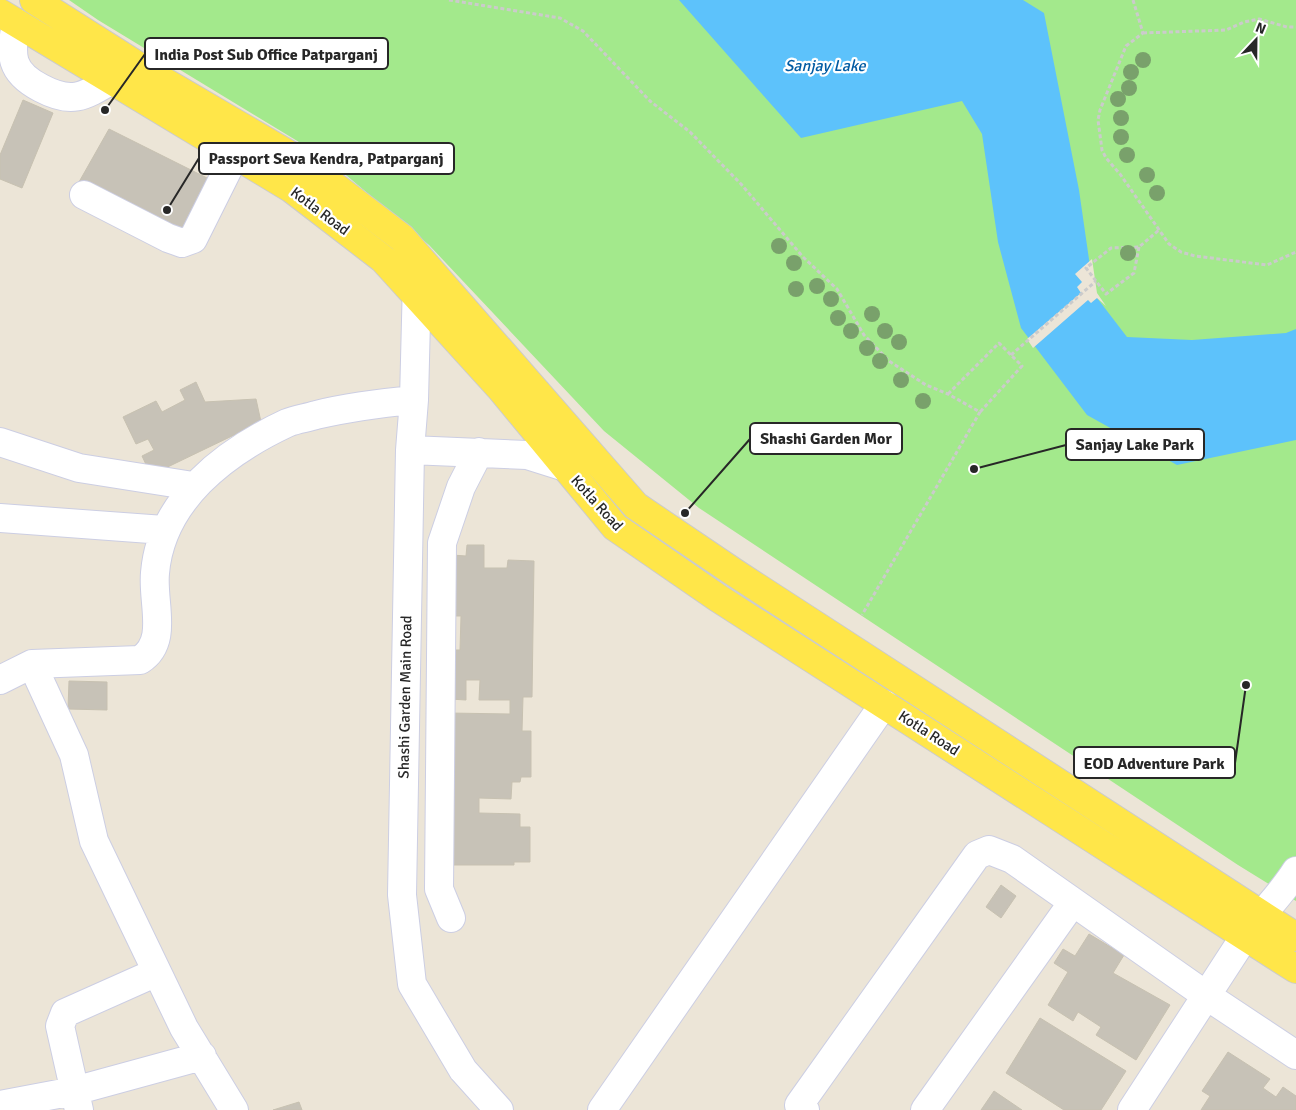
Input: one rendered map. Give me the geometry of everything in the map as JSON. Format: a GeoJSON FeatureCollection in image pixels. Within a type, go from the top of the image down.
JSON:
{"type":"FeatureCollection","features":[{"type":"Feature","properties":{"kind":"main road","name":"Kotla Road"},"geometry":{"type":"LineString","coordinates":[[34,0],[146,71],[305,164],[402,238],[636,506],[735,573],[1296,937]]}},
{"type":"Feature","properties":{"kind":"main road","name":"Kotla Road"},"geometry":{"type":"LineString","coordinates":[[8,18],[292,189],[383,259],[501,389],[615,527],[718,598],[1296,969]]}},
{"type":"Feature","properties":{"kind":"street"},"geometry":{"type":"LineString","coordinates":[[8,18],[14,61],[20,75],[35,85],[58,97],[80,96],[110,81]]}},
{"type":"Feature","properties":{"kind":"street"},"geometry":{"type":"LineString","coordinates":[[84,195],[168,238],[182,243],[193,239],[235,155]]}},
{"type":"Feature","properties":{"kind":"street","name":"Shashi Garden Main Road"},"geometry":{"type":"LineString","coordinates":[[418,256],[414,400],[410,450],[402,895],[412,984],[463,1070],[499,1110]]}},
{"type":"Feature","properties":{"kind":"street"},"geometry":{"type":"LineString","coordinates":[[0,680],[32,664],[140,660],[151,654],[157,640],[155,573],[164,530],[193,486],[230,456],[288,422],[353,406],[414,400]]}},
{"type":"Feature","properties":{"kind":"street"},"geometry":{"type":"LineString","coordinates":[[0,442],[79,468],[193,486]]}},
{"type":"Feature","properties":{"kind":"street"},"geometry":{"type":"LineString","coordinates":[[410,450],[527,455],[565,467]]}},
{"type":"Feature","properties":{"kind":"street"},"geometry":{"type":"LineString","coordinates":[[451,918],[439,889],[442,543],[461,487],[478,452]]}},
{"type":"Feature","properties":{"kind":"street"},"geometry":{"type":"LineString","coordinates":[[0,518],[164,530]]}},
{"type":"Feature","properties":{"kind":"street"},"geometry":{"type":"LineString","coordinates":[[32,664],[74,755],[94,841],[184,1028],[234,1110]]}},
{"type":"Feature","properties":{"kind":"street"},"geometry":{"type":"LineString","coordinates":[[602,1110],[884,704]]}},
{"type":"Feature","properties":{"kind":"street"},"geometry":{"type":"LineString","coordinates":[[805,1110],[799,1105],[977,855],[989,850],[1012,859],[1207,996],[1296,1055]]}},
{"type":"Feature","properties":{"kind":"street"},"geometry":{"type":"LineString","coordinates":[[1132,1110],[1245,936],[1261,914],[1283,892],[1296,871]]}},
{"type":"Feature","properties":{"kind":"street"},"geometry":{"type":"LineString","coordinates":[[926,1110],[1073,902]]}},
{"type":"Feature","properties":{"kind":"street"},"geometry":{"type":"LineString","coordinates":[[77,1100],[60,1026],[65,1013],[157,972]]}},
{"type":"Feature","properties":{"kind":"street"},"geometry":{"type":"LineString","coordinates":[[0,1106],[77,1100],[202,1056]]}},
{"type":"Feature","properties":{"kind":"path"},"geometry":{"type":"LineString","coordinates":[[449,0],[560,18],[583,31],[650,101],[690,132],[741,184],[803,257],[837,289],[864,335],[889,361],[926,385],[948,394],[980,412]]}},
{"type":"Feature","properties":{"kind":"path"},"geometry":{"type":"LineString","coordinates":[[1133,0],[1143,33]]}},
{"type":"Feature","properties":{"kind":"path"},"geometry":{"type":"LineString","coordinates":[[1296,27],[1287,27],[1259,19],[1244,22],[1226,30],[1143,33],[1126,46],[1100,110],[1098,120],[1102,150],[1106,158],[1120,174],[1169,244],[1181,252],[1195,256],[1266,265],[1296,252]]}},
{"type":"Feature","properties":{"kind":"path"},"geometry":{"type":"LineString","coordinates":[[1139,247],[1134,273],[1106,294],[1086,268],[1111,248],[1139,247],[1159,230]]}},
{"type":"Feature","properties":{"kind":"path"},"geometry":{"type":"LineString","coordinates":[[1011,355],[1096,281]]}},
{"type":"Feature","properties":{"kind":"path"},"geometry":{"type":"LineString","coordinates":[[862,615],[980,412],[1022,366],[999,343],[948,394]]}},
{"type":"Feature","properties":{"kind":"green space"},"geometry":{"type":"Polygon","coordinates":[[[69,0],[1296,0],[1296,901],[1238,865],[699,508],[604,431],[429,245],[327,159],[98,20],[69,0]]]}},
{"type":"Feature","properties":{"kind":"water","name":"Sanjay Lake"},"geometry":{"type":"Polygon","coordinates":[[[679,0],[1023,0],[1044,13],[1079,190],[1094,294],[1127,337],[1192,340],[1286,333],[1296,329],[1296,440],[1177,465],[1087,415],[1021,328],[998,242],[982,134],[962,101],[801,138],[679,0]]]}},
{"type":"Feature","properties":{"kind":"pier"},"geometry":{"type":"Polygon","coordinates":[[[1092,259],[1097,293],[1106,306],[1097,298],[1091,303],[1088,300],[1033,348],[1027,339],[1081,293],[1077,287],[1082,282],[1075,274],[1092,259]]]}},
{"type":"Feature","properties":{"kind":"building"},"geometry":{"type":"Polygon","coordinates":[[[23,100],[53,113],[22,188],[0,179],[0,155],[23,100]]]}},
{"type":"Feature","properties":{"kind":"building"},"geometry":{"type":"Polygon","coordinates":[[[109,129],[215,182],[186,238],[79,182],[109,129]]]}},
{"type":"Feature","properties":{"kind":"building"},"geometry":{"type":"Polygon","coordinates":[[[196,382],[205,402],[256,399],[261,422],[151,475],[142,456],[154,450],[148,439],[136,444],[123,417],[156,401],[162,412],[185,400],[180,390],[196,382]]]}},
{"type":"Feature","properties":{"kind":"building"},"geometry":{"type":"Polygon","coordinates":[[[467,545],[484,545],[484,568],[507,568],[508,560],[534,561],[532,697],[523,697],[522,731],[531,731],[531,777],[521,777],[520,782],[512,782],[511,799],[479,798],[479,813],[520,814],[520,827],[530,827],[530,862],[514,862],[514,865],[447,865],[449,713],[510,714],[510,700],[479,700],[480,680],[466,680],[466,700],[450,699],[450,650],[460,650],[461,616],[451,616],[452,555],[466,556],[467,545]]]}},
{"type":"Feature","properties":{"kind":"building"},"geometry":{"type":"Polygon","coordinates":[[[69,681],[107,682],[107,710],[68,709],[69,681]]]}},
{"type":"Feature","properties":{"kind":"building"},"geometry":{"type":"Polygon","coordinates":[[[1001,885],[1016,896],[1001,918],[986,907],[1001,885]]]}},
{"type":"Feature","properties":{"kind":"building"},"geometry":{"type":"Polygon","coordinates":[[[1089,934],[1124,955],[1113,973],[1170,1005],[1136,1060],[1096,1035],[1101,1027],[1078,1012],[1073,1021],[1048,1005],[1068,972],[1054,963],[1063,949],[1075,956],[1089,934]]]}},
{"type":"Feature","properties":{"kind":"building"},"geometry":{"type":"Polygon","coordinates":[[[1040,1018],[1126,1071],[1101,1110],[1064,1110],[1006,1073],[1040,1018]]]}},
{"type":"Feature","properties":{"kind":"building"},"geometry":{"type":"Polygon","coordinates":[[[1228,1052],[1270,1079],[1263,1088],[1276,1097],[1283,1087],[1296,1096],[1296,1110],[1201,1110],[1210,1096],[1202,1091],[1228,1052]]]}},
{"type":"Feature","properties":{"kind":"building"},"geometry":{"type":"Polygon","coordinates":[[[994,1091],[1022,1110],[981,1110],[994,1091]]]}},
{"type":"Feature","properties":{"kind":"building"},"geometry":{"type":"Polygon","coordinates":[[[299,1102],[302,1110],[273,1110],[299,1102]]]}},
{"type":"Feature","properties":{"kind":"place","name":"India Post Sub Office Patparganj"},"geometry":{"type":"Point","coordinates":[105,110]}},
{"type":"Feature","properties":{"kind":"place","name":"Passport Seva Kendra, Patparganj"},"geometry":{"type":"Point","coordinates":[167,210]}},
{"type":"Feature","properties":{"kind":"place","name":"Sanjay Lake Park"},"geometry":{"type":"Point","coordinates":[974,469]}},
{"type":"Feature","properties":{"kind":"place","name":"Shashi Garden Mor"},"geometry":{"type":"Point","coordinates":[685,513]}},
{"type":"Feature","properties":{"kind":"place","name":"EOD Adventure Park"},"geometry":{"type":"Point","coordinates":[1246,685]}}]}
